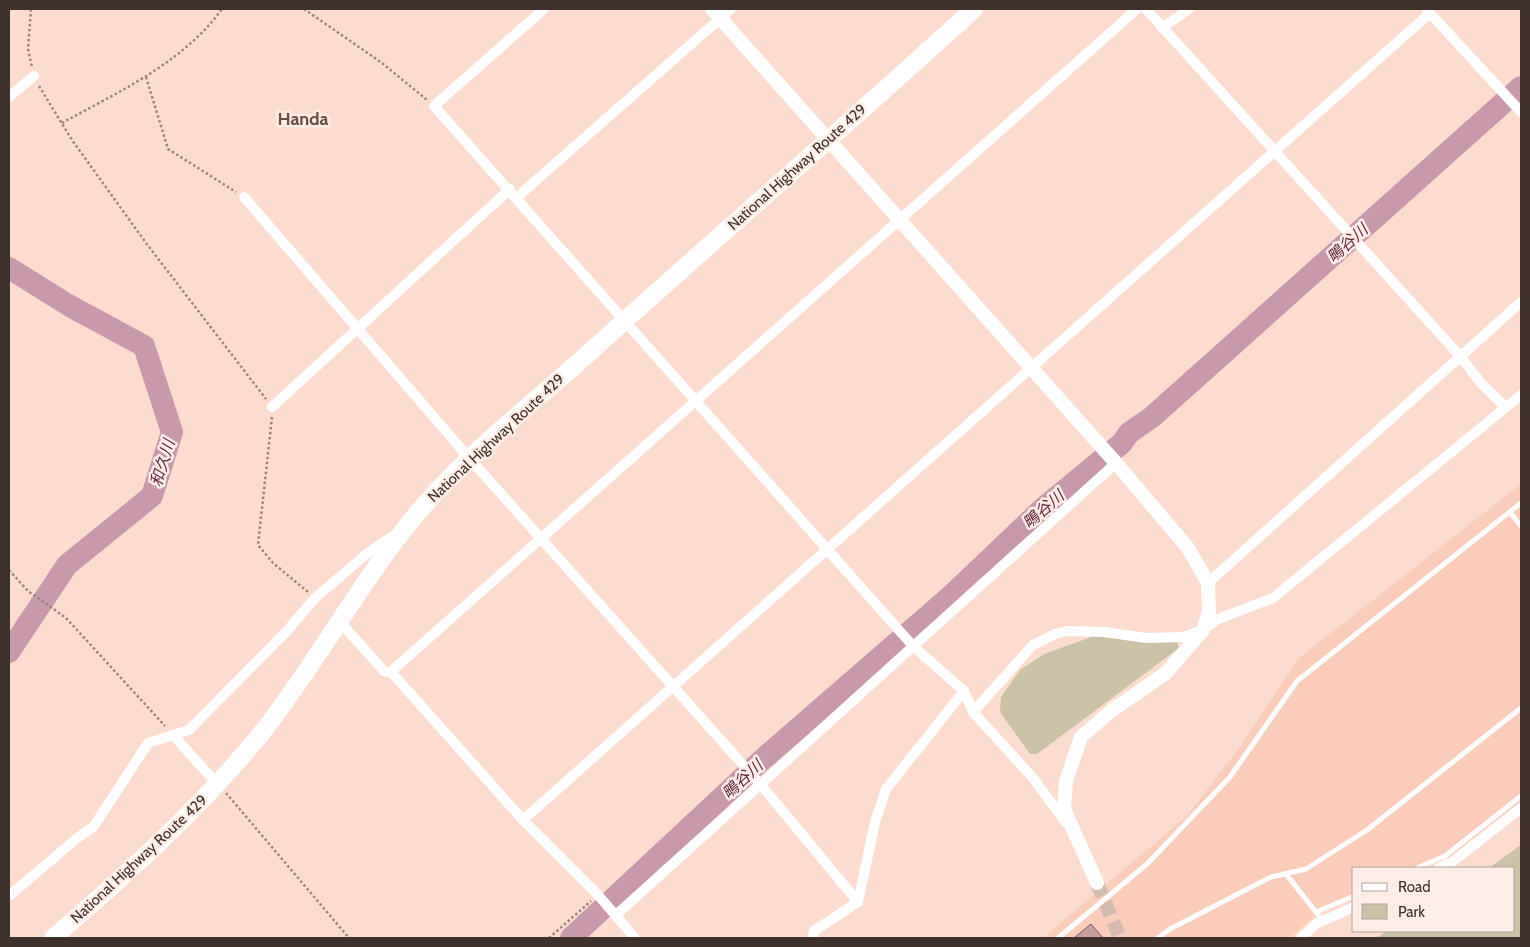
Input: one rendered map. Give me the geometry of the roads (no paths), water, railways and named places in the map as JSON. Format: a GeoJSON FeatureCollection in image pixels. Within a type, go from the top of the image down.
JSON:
{"type":"FeatureCollection","features":[{"type":"Feature","properties":{"kind":"highway","name":"National Highway Route 429"},"geometry":{"type":"LineString","coordinates":[[53,938],[170,835],[218,785],[266,727],[402,530],[470,458],[625,319],[778,187],[828,139],[974,9]]}},
{"type":"Feature","properties":{"kind":"street"},"geometry":{"type":"LineString","coordinates":[[544,9],[434,106],[697,400],[913,646],[964,691],[973,712],[1033,778],[1073,833]]}},
{"type":"Feature","properties":{"kind":"street"},"geometry":{"type":"LineString","coordinates":[[392,673],[395,668],[541,537],[1137,9]]}},
{"type":"Feature","properties":{"kind":"street"},"geometry":{"type":"LineString","coordinates":[[1146,9],[1162,28],[1169,31],[1460,356],[1481,383],[1506,407]]}},
{"type":"Feature","properties":{"kind":"street"},"geometry":{"type":"LineString","coordinates":[[1162,28],[1189,9]]}},
{"type":"Feature","properties":{"kind":"street"},"geometry":{"type":"LineString","coordinates":[[523,820],[1276,151],[1428,11],[1521,112]]}},
{"type":"Feature","properties":{"kind":"street"},"geometry":{"type":"LineString","coordinates":[[272,407],[359,328],[721,12],[828,139],[1116,463],[1188,548],[1208,583],[1209,612],[1203,630]]}},
{"type":"Feature","properties":{"kind":"street"},"geometry":{"type":"LineString","coordinates":[[9,97],[34,76]]}},
{"type":"Feature","properties":{"kind":"street"},"geometry":{"type":"LineString","coordinates":[[244,197],[470,458],[761,785],[858,902]]}},
{"type":"Feature","properties":{"kind":"street"},"geometry":{"type":"LineString","coordinates":[[1208,583],[1521,302]]}},
{"type":"Feature","properties":{"kind":"street"},"geometry":{"type":"LineString","coordinates":[[1097,883],[1073,833],[1064,808],[1066,781],[1081,737],[1112,711],[1166,673],[1203,630],[1218,619],[1274,598],[1521,395]]}},
{"type":"Feature","properties":{"kind":"street"},"geometry":{"type":"LineString","coordinates":[[616,916],[1116,463]]}},
{"type":"Feature","properties":{"kind":"street"},"geometry":{"type":"LineString","coordinates":[[9,896],[94,826],[148,743],[189,730],[286,632],[314,598],[369,552],[402,530]]}},
{"type":"Feature","properties":{"kind":"street"},"geometry":{"type":"LineString","coordinates":[[339,621],[384,671],[392,673],[523,820],[598,895],[635,938]]}},
{"type":"Feature","properties":{"kind":"street"},"geometry":{"type":"LineString","coordinates":[[973,712],[1033,645],[1055,634],[1067,631],[1104,632],[1146,638],[1183,637],[1203,630]]}},
{"type":"Feature","properties":{"kind":"street"},"geometry":{"type":"LineString","coordinates":[[813,938],[814,931],[858,902],[874,822],[886,788],[964,691]]}},
{"type":"Feature","properties":{"kind":"street"},"geometry":{"type":"LineString","coordinates":[[173,735],[218,785]]}},
{"type":"Feature","properties":{"kind":"street"},"geometry":{"type":"LineString","coordinates":[[1441,867],[1452,862],[1521,808]]}},
{"type":"Feature","properties":{"kind":"street"},"geometry":{"type":"LineString","coordinates":[[1300,938],[1316,924],[1352,908]]}},
{"type":"Feature","properties":{"kind":"lane"},"geometry":{"type":"LineString","coordinates":[[1058,938],[1147,864],[1230,777],[1297,681],[1521,503]]}},
{"type":"Feature","properties":{"kind":"lane"},"geometry":{"type":"LineString","coordinates":[[1510,512],[1521,526]]}},
{"type":"Feature","properties":{"kind":"lane"},"geometry":{"type":"LineString","coordinates":[[1158,938],[1170,928],[1271,877],[1306,869],[1367,830],[1521,708]]}},
{"type":"Feature","properties":{"kind":"lane"},"geometry":{"type":"LineString","coordinates":[[1419,867],[1445,856],[1521,796]]}},
{"type":"Feature","properties":{"kind":"lane"},"geometry":{"type":"LineString","coordinates":[[1286,874],[1323,920]]}},
{"type":"Feature","properties":{"kind":"lane"},"geometry":{"type":"LineString","coordinates":[[1316,912],[1352,897]]}},
{"type":"Feature","properties":{"kind":"waterway","name":"鴫谷川"},"geometry":{"type":"LineString","coordinates":[[571,938],[763,759],[953,594],[1041,510],[1122,443],[1129,433],[1152,417],[1521,87]]}},
{"type":"Feature","properties":{"kind":"waterway","name":"和久川"},"geometry":{"type":"LineString","coordinates":[[9,268],[70,306],[144,346],[172,432],[152,496],[67,565],[9,652]]}},
{"type":"Feature","properties":{"kind":"tunnel"},"geometry":{"type":"LineString","coordinates":[[1097,883],[1120,938]]}},
{"type":"Feature","properties":{"kind":"district","name":"Handa"},"geometry":{"type":"Point","coordinates":[303,119]}}]}
